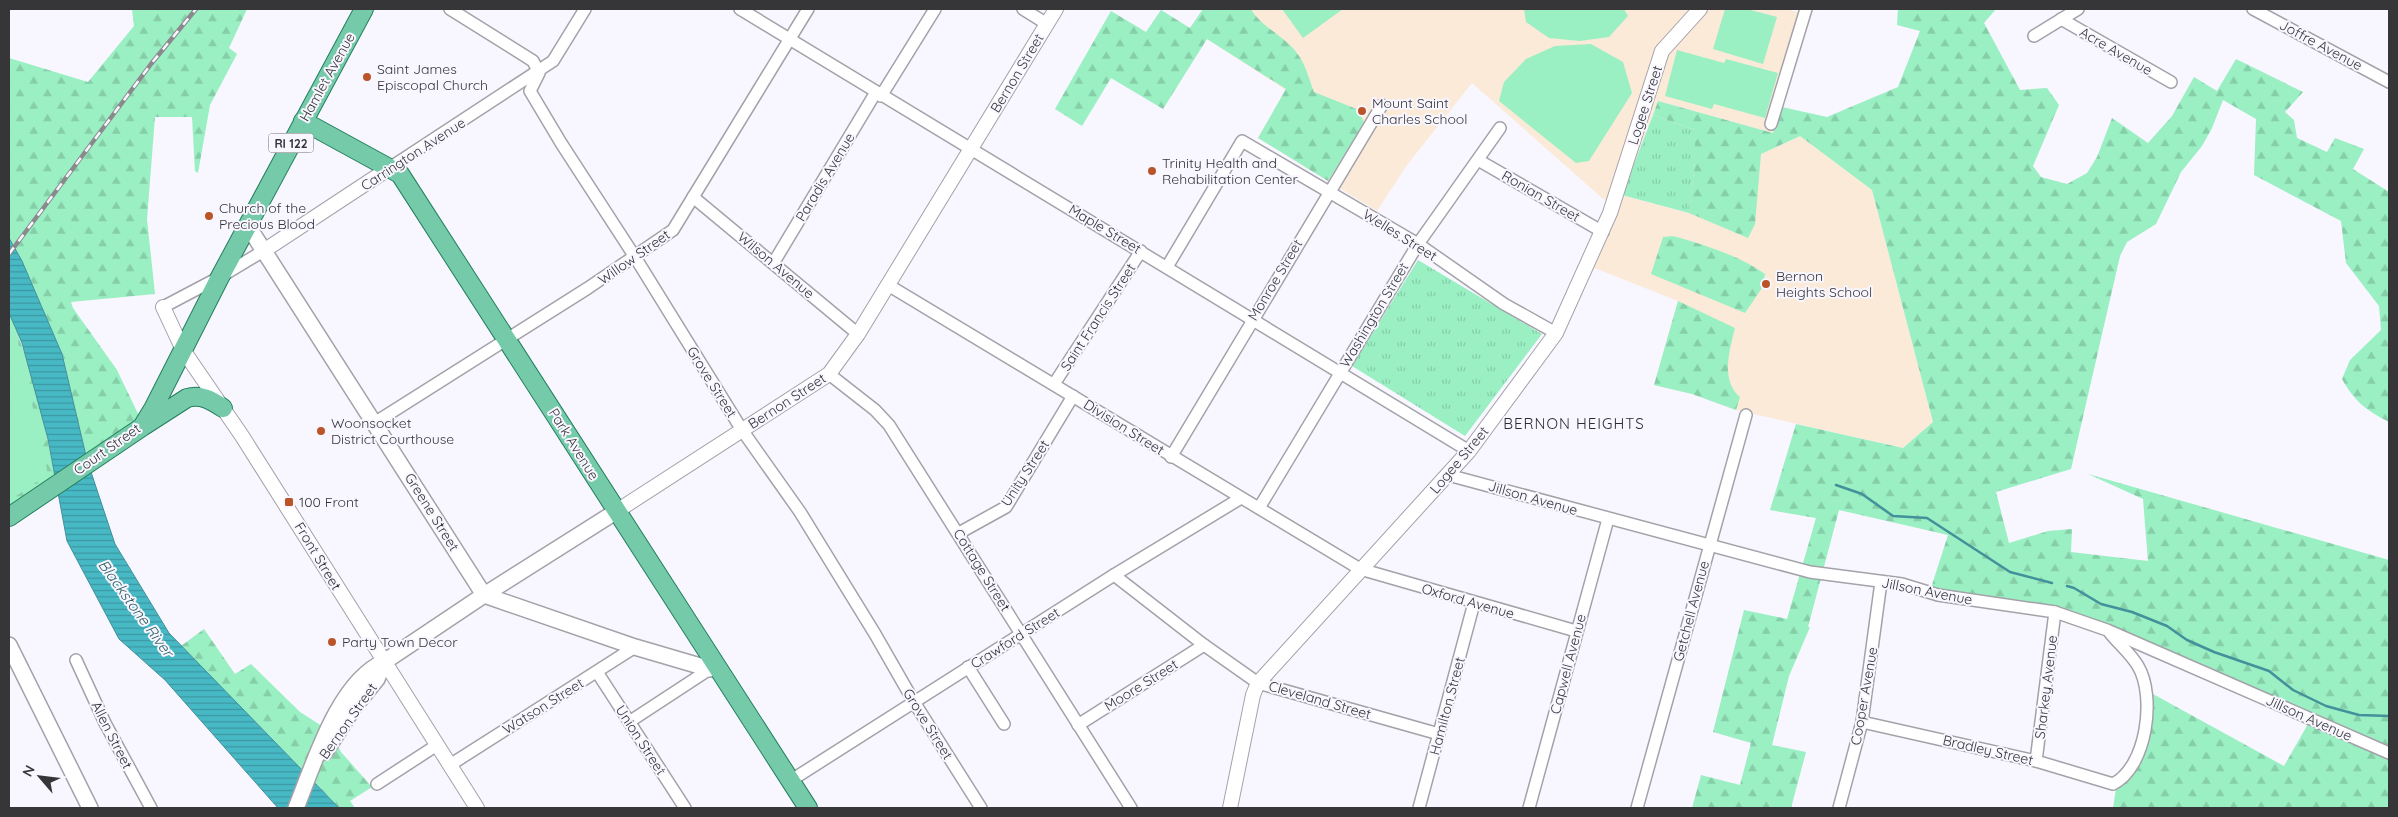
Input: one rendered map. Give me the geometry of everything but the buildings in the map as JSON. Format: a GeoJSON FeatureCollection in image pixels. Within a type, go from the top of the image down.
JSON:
{"type":"FeatureCollection","features":[{"type":"Feature","properties":{"kind":"main road","name":"Hamlet Avenue"},"geometry":{"type":"LineString","coordinates":[[220,277],[364,9]]}},
{"type":"Feature","properties":{"kind":"main road","name":"Park Avenue"},"geometry":{"type":"LineString","coordinates":[[303,121],[400,174],[617,511],[712,668],[808,808]]}},
{"type":"Feature","properties":{"kind":"main road","name":"Greene Street"},"geometry":{"type":"LineString","coordinates":[[248,226],[376,422],[484,595]]}},
{"type":"Feature","properties":{"kind":"main road","name":"Court Street"},"geometry":{"type":"LineString","coordinates":[[9,517],[140,428],[220,277]]}},
{"type":"Feature","properties":{"kind":"main road"},"geometry":{"type":"LineString","coordinates":[[140,428],[153,422],[187,398],[195,396],[212,401],[223,408]]}},
{"type":"Feature","properties":{"kind":"main road","name":"Bernon Street"},"geometry":{"type":"LineString","coordinates":[[296,808],[308,778],[331,734],[377,679],[384,662],[484,595],[617,511]]}},
{"type":"Feature","properties":{"kind":"main road"},"geometry":{"type":"LineString","coordinates":[[484,595],[635,647],[712,668]]}},
{"type":"Feature","properties":{"kind":"main road"},"geometry":{"type":"LineString","coordinates":[[9,646],[90,808]]}},
{"type":"Feature","properties":{"kind":"street"},"geometry":{"type":"LineString","coordinates":[[450,9],[533,61],[539,72]]}},
{"type":"Feature","properties":{"kind":"street","name":"Carrington Avenue"},"geometry":{"type":"LineString","coordinates":[[220,277],[265,250],[553,62],[585,9]]}},
{"type":"Feature","properties":{"kind":"street","name":"Maple Street"},"geometry":{"type":"LineString","coordinates":[[740,9],[1469,451]]}},
{"type":"Feature","properties":{"kind":"street","name":"Willow Street"},"geometry":{"type":"LineString","coordinates":[[376,422],[635,257],[673,230],[808,9]]}},
{"type":"Feature","properties":{"kind":"street","name":"Paradis Avenue"},"geometry":{"type":"LineString","coordinates":[[774,262],[878,94],[935,9]]}},
{"type":"Feature","properties":{"kind":"street"},"geometry":{"type":"LineString","coordinates":[[1023,9],[1047,24]]}},
{"type":"Feature","properties":{"kind":"street","name":"Bernon Street"},"geometry":{"type":"LineString","coordinates":[[617,511],[829,374],[858,334],[1056,9]]}},
{"type":"Feature","properties":{"kind":"street","name":"Logee Street"},"geometry":{"type":"LineString","coordinates":[[1230,808],[1253,695],[1258,683],[1469,451],[1556,333],[1603,232],[1662,51],[1700,9]]}},
{"type":"Feature","properties":{"kind":"street"},"geometry":{"type":"LineString","coordinates":[[1771,124],[1806,9]]}},
{"type":"Feature","properties":{"kind":"street"},"geometry":{"type":"LineString","coordinates":[[2034,36],[2078,9]]}},
{"type":"Feature","properties":{"kind":"street","name":"Joffre Avenue"},"geometry":{"type":"LineString","coordinates":[[2253,9],[2389,82]]}},
{"type":"Feature","properties":{"kind":"street","name":"Acre Avenue"},"geometry":{"type":"LineString","coordinates":[[2061,19],[2172,82]]}},
{"type":"Feature","properties":{"kind":"street","name":"Grove Street"},"geometry":{"type":"LineString","coordinates":[[539,72],[530,91],[561,143],[635,257],[742,430],[800,512],[875,634],[914,702],[981,808]]}},
{"type":"Feature","properties":{"kind":"street","name":"Monroe Street"},"geometry":{"type":"LineString","coordinates":[[1171,457],[1328,192],[1382,105]]}},
{"type":"Feature","properties":{"kind":"street","name":"Washington Street"},"geometry":{"type":"LineString","coordinates":[[1259,508],[1418,244],[1500,128]]}},
{"type":"Feature","properties":{"kind":"street","name":"Welles Street"},"geometry":{"type":"LineString","coordinates":[[1167,267],[1242,141],[1418,244],[1504,304],[1556,333]]}},
{"type":"Feature","properties":{"kind":"street","name":"Ronian Street"},"geometry":{"type":"LineString","coordinates":[[1478,160],[1603,232]]}},
{"type":"Feature","properties":{"kind":"street","name":"Wilson Avenue"},"geometry":{"type":"LineString","coordinates":[[693,196],[858,334]]}},
{"type":"Feature","properties":{"kind":"street","name":"Saint Francis Street"},"geometry":{"type":"LineString","coordinates":[[1054,384],[1141,251]]}},
{"type":"Feature","properties":{"kind":"street","name":"Front Street"},"geometry":{"type":"LineString","coordinates":[[220,277],[163,307],[183,350],[223,408],[477,808]]}},
{"type":"Feature","properties":{"kind":"street","name":"Division Street"},"geometry":{"type":"LineString","coordinates":[[888,285],[1360,569]]}},
{"type":"Feature","properties":{"kind":"street","name":"Cottage Street"},"geometry":{"type":"LineString","coordinates":[[829,374],[875,410],[889,425],[959,532],[1078,726],[1131,808]]}},
{"type":"Feature","properties":{"kind":"street","name":"Unity Street"},"geometry":{"type":"LineString","coordinates":[[959,532],[1006,507],[1073,396]]}},
{"type":"Feature","properties":{"kind":"street","name":"Getchell Avenue"},"geometry":{"type":"LineString","coordinates":[[1638,808],[1746,415]]}},
{"type":"Feature","properties":{"kind":"street","name":"Jillson Avenue"},"geometry":{"type":"LineString","coordinates":[[1448,475],[1810,572],[1902,584],[1938,595],[2055,612],[2107,630],[2389,753]]}},
{"type":"Feature","properties":{"kind":"street","name":"Crawford Street"},"geometry":{"type":"LineString","coordinates":[[790,781],[1114,575],[1241,498]]}},
{"type":"Feature","properties":{"kind":"street","name":"Capwell Avenue"},"geometry":{"type":"LineString","coordinates":[[1528,808],[1608,519]]}},
{"type":"Feature","properties":{"kind":"street","name":"Oxford Avenue"},"geometry":{"type":"LineString","coordinates":[[1360,569],[1576,631]]}},
{"type":"Feature","properties":{"kind":"street","name":"Cleveland Street"},"geometry":{"type":"LineString","coordinates":[[1114,575],[1204,645],[1258,683],[1439,734]]}},
{"type":"Feature","properties":{"kind":"street","name":"Cooper Avenue"},"geometry":{"type":"LineString","coordinates":[[1839,808],[1862,722],[1881,582]]}},
{"type":"Feature","properties":{"kind":"street","name":"Hamilton Street"},"geometry":{"type":"LineString","coordinates":[[1418,808],[1474,603]]}},
{"type":"Feature","properties":{"kind":"street","name":"Sharkey Avenue"},"geometry":{"type":"LineString","coordinates":[[2036,761],[2055,612]]}},
{"type":"Feature","properties":{"kind":"street","name":"Bradley Street"},"geometry":{"type":"LineString","coordinates":[[1862,722],[2036,761],[2113,784],[2121,780],[2132,766],[2142,742],[2148,696],[2138,666],[2107,630]]}},
{"type":"Feature","properties":{"kind":"street","name":"Moore Street"},"geometry":{"type":"LineString","coordinates":[[1078,726],[1204,645]]}},
{"type":"Feature","properties":{"kind":"street","name":"Watson Street"},"geometry":{"type":"LineString","coordinates":[[450,765],[635,647]]}},
{"type":"Feature","properties":{"kind":"street","name":"Allen Street"},"geometry":{"type":"LineString","coordinates":[[76,660],[105,723],[151,808]]}},
{"type":"Feature","properties":{"kind":"street"},"geometry":{"type":"LineString","coordinates":[[968,667],[1004,724]]}},
{"type":"Feature","properties":{"kind":"street"},"geometry":{"type":"LineString","coordinates":[[629,722],[712,668]]}},
{"type":"Feature","properties":{"kind":"street","name":"Union Street"},"geometry":{"type":"LineString","coordinates":[[597,672],[685,808]]}},
{"type":"Feature","properties":{"kind":"street"},"geometry":{"type":"LineString","coordinates":[[377,784],[437,745]]}},
{"type":"Feature","properties":{"kind":"shaded area"},"geometry":{"type":"Polygon","coordinates":[[[1203,9],[1786,9],[1806,14],[1773,133],[1658,101],[1622,195],[1688,213],[1695,163],[1761,154],[1800,136],[1872,190],[1933,422],[1903,448],[1736,410],[1692,394],[1654,385],[1678,301],[1592,267],[1618,205],[1602,198],[1472,83],[1407,165],[1377,211],[1258,138],[1286,90],[1190,28],[1203,9]]]}},
{"type":"Feature","properties":{"kind":"green space"},"geometry":{"type":"Polygon","coordinates":[[[132,9],[247,9],[229,48],[237,54],[210,105],[198,173],[195,171],[192,117],[155,117],[147,219],[155,294],[71,302],[73,308],[117,370],[141,420],[87,460],[62,354],[22,261],[9,238],[9,58],[88,82],[134,26],[132,9]]]}},
{"type":"Feature","properties":{"kind":"green space"},"geometry":{"type":"Polygon","coordinates":[[[1203,9],[1251,9],[1260,21],[1291,46],[1299,56],[1314,92],[1359,110],[1364,123],[1328,181],[1258,138],[1286,89],[1207,39],[1163,109],[1111,78],[1082,126],[1055,109],[1111,11],[1146,32],[1161,10],[1190,28],[1203,9]]]}},
{"type":"Feature","properties":{"kind":"green space"},"geometry":{"type":"Polygon","coordinates":[[[1282,9],[1343,9],[1303,38],[1282,9]]]}},
{"type":"Feature","properties":{"kind":"green space"},"geometry":{"type":"Polygon","coordinates":[[[1524,9],[1624,9],[1628,16],[1609,37],[1580,41],[1549,38],[1526,22],[1524,9]]]}},
{"type":"Feature","properties":{"kind":"green space"},"geometry":{"type":"Polygon","coordinates":[[[1725,9],[1747,9],[1777,17],[1763,64],[1713,49],[1725,9]]]}},
{"type":"Feature","properties":{"kind":"green space"},"geometry":{"type":"Polygon","coordinates":[[[1898,9],[1996,9],[1984,23],[2020,90],[2047,88],[2059,105],[2033,166],[2041,177],[2067,184],[2087,173],[2097,157],[2112,118],[2148,143],[2172,116],[2194,77],[2217,91],[2236,59],[2303,92],[2285,112],[2294,120],[2297,138],[2327,152],[2335,138],[2364,149],[2353,169],[2389,192],[2389,422],[2362,405],[2342,379],[2350,360],[2381,330],[2379,306],[2346,263],[2341,221],[2254,175],[2256,119],[2223,100],[2212,128],[2202,146],[2181,172],[2156,224],[2127,242],[2120,256],[2071,469],[1996,492],[2009,543],[2048,531],[2072,529],[2071,552],[2148,561],[2143,499],[2088,474],[2389,560],[2389,808],[2113,808],[2117,782],[2139,750],[2146,709],[2142,688],[2284,766],[2312,717],[2085,619],[1930,591],[1948,535],[1839,510],[1808,627],[1810,627],[1789,676],[1772,745],[1806,752],[1791,808],[1692,808],[1701,775],[1740,785],[1751,743],[1713,732],[1744,610],[1787,619],[1816,518],[1770,510],[1796,424],[1903,448],[1933,422],[1872,190],[1800,136],[1761,154],[1755,224],[1748,238],[1689,213],[1695,163],[1695,130],[1653,115],[1658,101],[1773,133],[1782,107],[1827,117],[1898,87],[1920,31],[1897,25],[1898,9]]]}},
{"type":"Feature","properties":{"kind":"green space"},"geometry":{"type":"Polygon","coordinates":[[[1591,44],[1623,62],[1632,93],[1589,161],[1576,163],[1499,101],[1504,82],[1526,59],[1555,46],[1591,44]]]}},
{"type":"Feature","properties":{"kind":"green space"},"geometry":{"type":"Polygon","coordinates":[[[1677,50],[1724,63],[1726,59],[1778,73],[1765,118],[1714,104],[1712,109],[1665,96],[1677,50]]]}},
{"type":"Feature","properties":{"kind":"green space"},"geometry":{"type":"Polygon","coordinates":[[[1653,115],[1695,130],[1695,163],[1689,213],[1622,195],[1653,115]]]}},
{"type":"Feature","properties":{"kind":"green space"},"geometry":{"type":"Polygon","coordinates":[[[1673,236],[1732,256],[1765,274],[1762,288],[1745,313],[1651,274],[1663,237],[1673,236]]]}},
{"type":"Feature","properties":{"kind":"green space"},"geometry":{"type":"Polygon","coordinates":[[[1418,260],[1542,334],[1465,436],[1352,366],[1418,260]]]}},
{"type":"Feature","properties":{"kind":"green space"},"geometry":{"type":"Polygon","coordinates":[[[1678,301],[1735,328],[1729,355],[1728,373],[1734,390],[1740,397],[1736,410],[1692,394],[1654,385],[1678,301]]]}},
{"type":"Feature","properties":{"kind":"green space"},"geometry":{"type":"Polygon","coordinates":[[[9,313],[37,396],[56,481],[9,512],[9,313]]]}},
{"type":"Feature","properties":{"kind":"green space"},"geometry":{"type":"Polygon","coordinates":[[[9,322],[18,342],[48,474],[9,501],[9,426],[14,391],[9,354],[9,322]]]}},
{"type":"Feature","properties":{"kind":"green space"},"geometry":{"type":"Polygon","coordinates":[[[204,629],[235,674],[251,664],[300,712],[331,732],[341,752],[372,787],[350,801],[355,808],[339,808],[181,646],[204,629]]]}},
{"type":"Feature","properties":{"kind":"water","name":"Blackstone River"},"geometry":{"type":"Polygon","coordinates":[[[9,238],[22,261],[62,354],[87,460],[115,544],[169,633],[339,808],[278,808],[165,680],[119,639],[67,541],[48,439],[22,343],[9,313],[9,238]]]}},
{"type":"Feature","properties":{"kind":"waterway"},"geometry":{"type":"LineString","coordinates":[[1836,485],[1862,494],[1893,516],[1927,518],[2010,572],[2052,583]]}},
{"type":"Feature","properties":{"kind":"waterway"},"geometry":{"type":"LineString","coordinates":[[2067,586],[2074,588],[2101,604],[2132,612],[2167,626],[2187,640],[2214,652],[2269,671],[2293,690],[2326,706],[2359,715],[2389,716]]}},
{"type":"Feature","properties":{"kind":"railway"},"geometry":{"type":"LineString","coordinates":[[9,254],[151,64],[196,9]]}},
{"type":"Feature","properties":{"kind":"place","name":"Saint James Episcopal Church"},"geometry":{"type":"Point","coordinates":[367,77]}},
{"type":"Feature","properties":{"kind":"place","name":"Mount Saint Charles School"},"geometry":{"type":"Point","coordinates":[1362,111]}},
{"type":"Feature","properties":{"kind":"place","name":"Trinity Health and Rehabilitation Center"},"geometry":{"type":"Point","coordinates":[1152,171]}},
{"type":"Feature","properties":{"kind":"place","name":"Church of the Precious Blood"},"geometry":{"type":"Point","coordinates":[209,216]}},
{"type":"Feature","properties":{"kind":"place","name":"Bernon Heights School"},"geometry":{"type":"Point","coordinates":[1766,284]}},
{"type":"Feature","properties":{"kind":"place","name":"Woonsocket District Courthouse"},"geometry":{"type":"Point","coordinates":[321,431]}},
{"type":"Feature","properties":{"kind":"place","name":"100 Front"},"geometry":{"type":"Point","coordinates":[289,502]}},
{"type":"Feature","properties":{"kind":"place","name":"Party Town Decor"},"geometry":{"type":"Point","coordinates":[332,642]}},
{"type":"Feature","properties":{"kind":"district","name":"BERNON HEIGHTS"},"geometry":{"type":"Point","coordinates":[1574,423]}}]}
